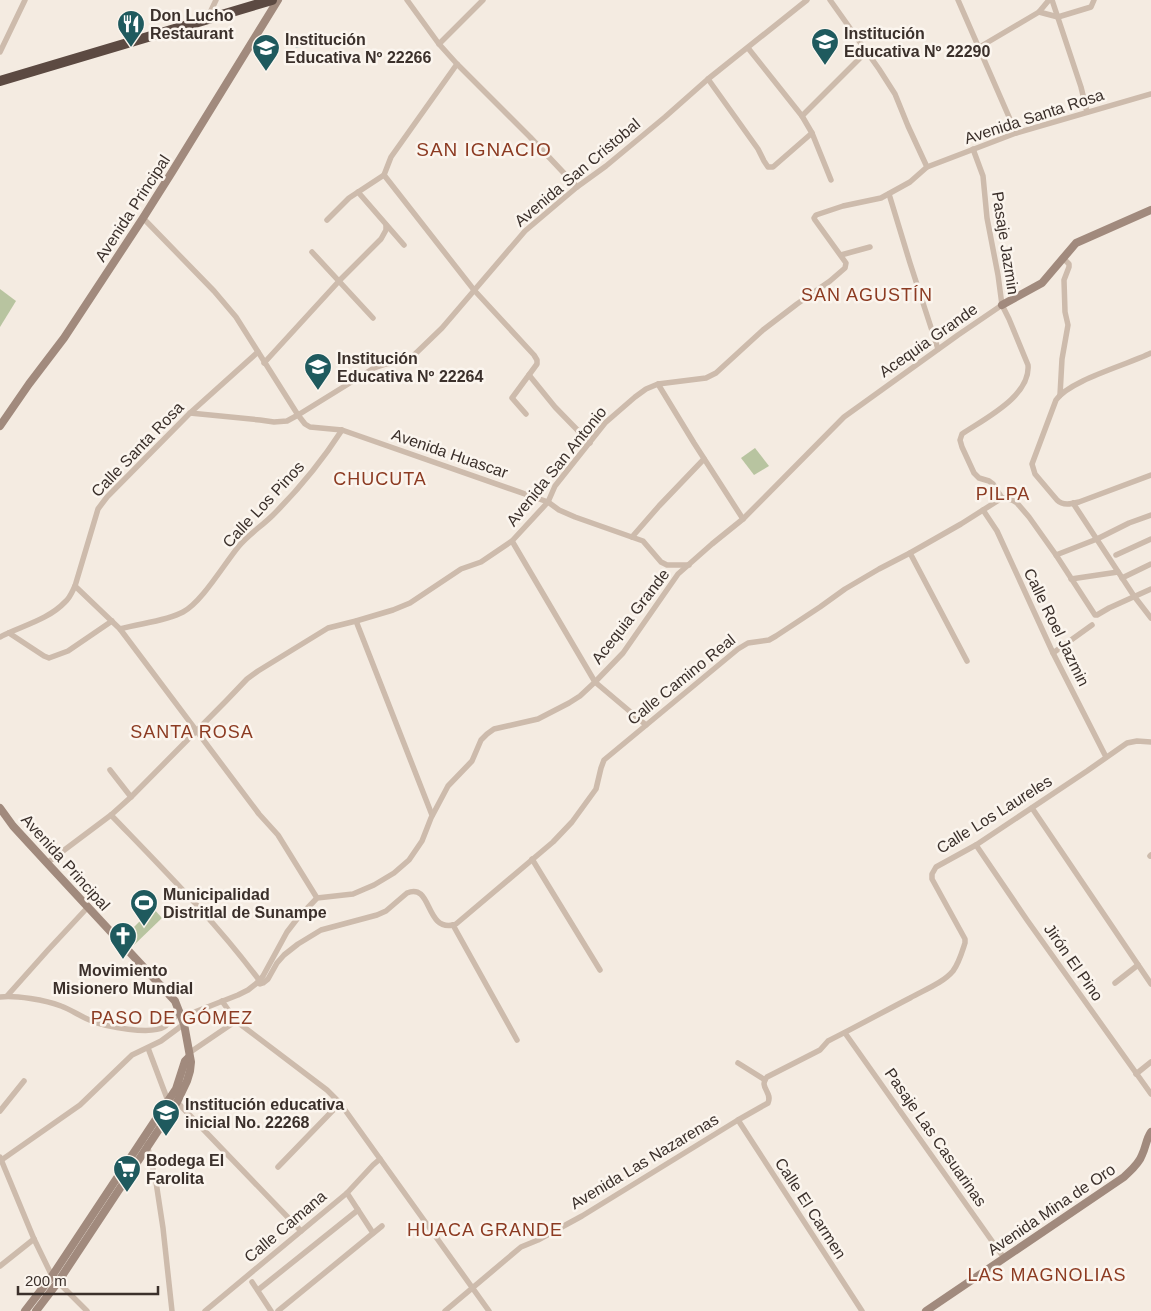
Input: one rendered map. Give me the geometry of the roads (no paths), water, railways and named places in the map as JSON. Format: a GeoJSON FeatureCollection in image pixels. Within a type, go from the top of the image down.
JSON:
{"type":"FeatureCollection","features":[{"type":"Feature","properties":{"kind":"highway"},"geometry":{"type":"LineString","coordinates":[[0,81],[272,0]]}},
{"type":"Feature","properties":{"kind":"main road","name":"Avenida Principal"},"geometry":{"type":"LineString","coordinates":[[0,426],[64,338],[172,172],[278,0]]}},
{"type":"Feature","properties":{"kind":"main road"},"geometry":{"type":"LineString","coordinates":[[1002,305],[1042,283],[1076,243],[1151,210]]}},
{"type":"Feature","properties":{"kind":"main road","name":"Avenida Principal"},"geometry":{"type":"LineString","coordinates":[[1,813],[175,1001],[182,1017],[190,1062],[190,1071],[182,1093],[172,1101],[55,1279]]}},
{"type":"Feature","properties":{"kind":"main road","name":"Avenida Mina de Oro"},"geometry":{"type":"LineString","coordinates":[[926,1311],[1124,1177],[1140,1160],[1151,1132]]}},
{"type":"Feature","properties":{"kind":"main road"},"geometry":{"type":"LineString","coordinates":[[25,1311],[55,1279]]}},
{"type":"Feature","properties":{"kind":"main road"},"geometry":{"type":"LineString","coordinates":[[36,1311],[55,1279]]}},
{"type":"Feature","properties":{"kind":"street"},"geometry":{"type":"LineString","coordinates":[[0,52],[26,0]]}},
{"type":"Feature","properties":{"kind":"street"},"geometry":{"type":"LineString","coordinates":[[207,19],[216,0]]}},
{"type":"Feature","properties":{"kind":"street"},"geometry":{"type":"LineString","coordinates":[[407,0],[439,44],[457,64],[577,187]]}},
{"type":"Feature","properties":{"kind":"street"},"geometry":{"type":"LineString","coordinates":[[439,44],[483,0]]}},
{"type":"Feature","properties":{"kind":"street","name":"Avenida San Cristobal"},"geometry":{"type":"LineString","coordinates":[[298,415],[374,368],[409,359],[442,328],[525,231],[577,187],[613,160],[708,79],[807,0]]}},
{"type":"Feature","properties":{"kind":"street"},"geometry":{"type":"LineString","coordinates":[[830,0],[895,94],[927,166],[910,182],[881,198],[843,206],[818,214],[815,217],[815,220],[841,255],[870,247]]}},
{"type":"Feature","properties":{"kind":"street"},"geometry":{"type":"LineString","coordinates":[[958,0],[1016,133]]}},
{"type":"Feature","properties":{"kind":"street"},"geometry":{"type":"LineString","coordinates":[[978,48],[1039,12],[1050,0],[1058,17],[1081,87],[1087,112]]}},
{"type":"Feature","properties":{"kind":"street"},"geometry":{"type":"LineString","coordinates":[[1039,12],[1058,17],[1091,7],[1094,0]]}},
{"type":"Feature","properties":{"kind":"street"},"geometry":{"type":"LineString","coordinates":[[748,48],[802,116],[812,133],[831,180]]}},
{"type":"Feature","properties":{"kind":"street"},"geometry":{"type":"LineString","coordinates":[[802,116],[866,52]]}},
{"type":"Feature","properties":{"kind":"street"},"geometry":{"type":"LineString","coordinates":[[327,220],[349,198],[384,175],[391,157],[457,64]]}},
{"type":"Feature","properties":{"kind":"street"},"geometry":{"type":"LineString","coordinates":[[708,79],[758,149],[768,167],[773,167],[812,133]]}},
{"type":"Feature","properties":{"kind":"street","name":"Avenida Santa Rosa"},"geometry":{"type":"LineString","coordinates":[[927,166],[1016,133],[1151,94]]}},
{"type":"Feature","properties":{"kind":"street","name":"Pasaje Jazmin"},"geometry":{"type":"LineString","coordinates":[[973,149],[983,176],[987,218],[1002,305],[1028,365],[1029,373],[1018,393],[1009,402],[962,434],[960,440],[974,473],[979,478],[993,484],[1002,498]]}},
{"type":"Feature","properties":{"kind":"street"},"geometry":{"type":"LineString","coordinates":[[384,175],[474,290],[537,360],[537,364],[512,398],[526,414]]}},
{"type":"Feature","properties":{"kind":"street"},"geometry":{"type":"LineString","coordinates":[[358,192],[404,245]]}},
{"type":"Feature","properties":{"kind":"street"},"geometry":{"type":"LineString","coordinates":[[889,194],[938,349]]}},
{"type":"Feature","properties":{"kind":"street"},"geometry":{"type":"LineString","coordinates":[[142,218],[236,317],[298,415],[287,421],[274,422],[190,413]]}},
{"type":"Feature","properties":{"kind":"street"},"geometry":{"type":"LineString","coordinates":[[264,363],[381,238],[386,230],[386,225]]}},
{"type":"Feature","properties":{"kind":"street"},"geometry":{"type":"LineString","coordinates":[[312,252],[340,280],[373,318]]}},
{"type":"Feature","properties":{"kind":"street","name":"Avenida San Antonio"},"geometry":{"type":"LineString","coordinates":[[47,863],[111,815],[131,797],[246,680],[258,671],[328,628],[356,622],[410,603],[454,573],[481,562],[512,541],[548,502],[555,486],[605,423],[646,389],[658,384],[706,378],[716,373],[763,330],[844,269],[846,265],[841,255]]}},
{"type":"Feature","properties":{"kind":"street"},"geometry":{"type":"LineString","coordinates":[[1060,395],[1062,359],[1068,325],[1065,312],[1064,280],[1069,267],[1069,264],[1062,259]]}},
{"type":"Feature","properties":{"kind":"street","name":"Acequia Grande"},"geometry":{"type":"LineString","coordinates":[[318,898],[353,894],[374,885],[394,873],[409,860],[422,842],[432,815],[448,786],[472,761],[481,740],[487,734],[494,729],[538,719],[580,696],[623,652],[678,574],[743,519],[844,417],[1002,305]]}},
{"type":"Feature","properties":{"kind":"street","name":"Calle Santa Rosa"},"geometry":{"type":"LineString","coordinates":[[0,637],[45,617],[64,604],[75,586],[98,509],[107,497],[190,413],[258,352]]}},
{"type":"Feature","properties":{"kind":"street"},"geometry":{"type":"LineString","coordinates":[[1151,353],[1082,381],[1060,395],[1056,400],[1032,464],[1035,474],[1057,500],[1060,503],[1066,504],[1151,475]]}},
{"type":"Feature","properties":{"kind":"street"},"geometry":{"type":"LineString","coordinates":[[529,375],[555,407],[590,443]]}},
{"type":"Feature","properties":{"kind":"street"},"geometry":{"type":"LineString","coordinates":[[658,384],[743,519]]}},
{"type":"Feature","properties":{"kind":"street","name":"Avenida Huascar"},"geometry":{"type":"LineString","coordinates":[[298,415],[310,427],[342,430],[548,502],[559,510],[575,517],[643,541],[661,562],[667,565],[689,565]]}},
{"type":"Feature","properties":{"kind":"street","name":"Calle Los Pinos"},"geometry":{"type":"LineString","coordinates":[[120,629],[171,617],[184,612],[195,603],[240,544],[272,516],[300,486],[322,460],[342,430]]}},
{"type":"Feature","properties":{"kind":"street"},"geometry":{"type":"LineString","coordinates":[[632,537],[704,459]]}},
{"type":"Feature","properties":{"kind":"street"},"geometry":{"type":"LineString","coordinates":[[1002,498],[1017,503],[1056,555],[1095,615],[1151,589]]}},
{"type":"Feature","properties":{"kind":"street","name":"Calle Camino Real"},"geometry":{"type":"LineString","coordinates":[[453,925],[553,842],[572,822],[596,789],[604,760],[738,649],[748,643],[769,640],[776,636],[844,589],[910,553],[1002,498]]}},
{"type":"Feature","properties":{"kind":"street"},"geometry":{"type":"LineString","coordinates":[[1073,503],[1134,596],[1151,618]]}},
{"type":"Feature","properties":{"kind":"street","name":"Calle Roel Jazmin"},"geometry":{"type":"LineString","coordinates":[[983,510],[997,531],[1053,653],[1106,757]]}},
{"type":"Feature","properties":{"kind":"street"},"geometry":{"type":"LineString","coordinates":[[1056,555],[1151,515]]}},
{"type":"Feature","properties":{"kind":"street"},"geometry":{"type":"LineString","coordinates":[[1116,555],[1151,539]]}},
{"type":"Feature","properties":{"kind":"street"},"geometry":{"type":"LineString","coordinates":[[512,541],[595,682],[646,725]]}},
{"type":"Feature","properties":{"kind":"street"},"geometry":{"type":"LineString","coordinates":[[910,553],[967,661]]}},
{"type":"Feature","properties":{"kind":"street"},"geometry":{"type":"LineString","coordinates":[[1122,578],[1151,564]]}},
{"type":"Feature","properties":{"kind":"street"},"geometry":{"type":"LineString","coordinates":[[1071,578],[1118,572]]}},
{"type":"Feature","properties":{"kind":"street"},"geometry":{"type":"LineString","coordinates":[[0,997],[7,996],[53,1003],[93,1022],[106,1026],[143,1031],[159,1029],[182,1017],[248,990],[263,976],[287,932],[318,898],[278,835],[259,814],[120,629],[75,586]]}},
{"type":"Feature","properties":{"kind":"street"},"geometry":{"type":"LineString","coordinates":[[9,633],[49,658],[68,651],[112,620]]}},
{"type":"Feature","properties":{"kind":"street"},"geometry":{"type":"LineString","coordinates":[[356,622],[432,815]]}},
{"type":"Feature","properties":{"kind":"street"},"geometry":{"type":"LineString","coordinates":[[1053,653],[1092,625]]}},
{"type":"Feature","properties":{"kind":"street","name":"Calle Los Laureles"},"geometry":{"type":"LineString","coordinates":[[764,1081],[820,1050],[828,1042],[941,981],[952,971],[965,943],[965,939],[934,884],[932,874],[936,866],[976,845],[1127,743],[1137,741],[1151,742]]}},
{"type":"Feature","properties":{"kind":"street"},"geometry":{"type":"LineString","coordinates":[[110,770],[131,797]]}},
{"type":"Feature","properties":{"kind":"street"},"geometry":{"type":"LineString","coordinates":[[1032,808],[1151,984]]}},
{"type":"Feature","properties":{"kind":"street"},"geometry":{"type":"LineString","coordinates":[[111,815],[230,943],[243,958],[260,984],[268,979],[284,954],[321,930],[377,915],[386,911],[407,894],[419,892],[425,899],[434,918],[444,925],[453,925],[516,1040]]}},
{"type":"Feature","properties":{"kind":"street","name":"Jirón El Pino"},"geometry":{"type":"LineString","coordinates":[[976,845],[1151,1094]]}},
{"type":"Feature","properties":{"kind":"street"},"geometry":{"type":"LineString","coordinates":[[532,859],[600,970]]}},
{"type":"Feature","properties":{"kind":"street"},"geometry":{"type":"LineString","coordinates":[[7,996],[88,907]]}},
{"type":"Feature","properties":{"kind":"street"},"geometry":{"type":"LineString","coordinates":[[1114,983],[1138,964]]}},
{"type":"Feature","properties":{"kind":"street"},"geometry":{"type":"LineString","coordinates":[[222,1001],[236,1021],[327,1090],[340,1104],[489,1311]]}},
{"type":"Feature","properties":{"kind":"street"},"geometry":{"type":"LineString","coordinates":[[87,1311],[55,1279],[34,1239],[0,1159],[80,1105],[132,1055],[161,1041],[182,1017]]}},
{"type":"Feature","properties":{"kind":"street"},"geometry":{"type":"LineString","coordinates":[[189,1055],[236,1021]]}},
{"type":"Feature","properties":{"kind":"street","name":"Pasaje Las Casuarinas"},"geometry":{"type":"LineString","coordinates":[[845,1033],[1004,1258]]}},
{"type":"Feature","properties":{"kind":"street"},"geometry":{"type":"LineString","coordinates":[[148,1048],[172,1101],[301,1231]]}},
{"type":"Feature","properties":{"kind":"street"},"geometry":{"type":"LineString","coordinates":[[1136,1074],[1151,1062]]}},
{"type":"Feature","properties":{"kind":"street"},"geometry":{"type":"LineString","coordinates":[[738,1063],[764,1081]]}},
{"type":"Feature","properties":{"kind":"street"},"geometry":{"type":"LineString","coordinates":[[0,1110],[24,1081]]}},
{"type":"Feature","properties":{"kind":"street","name":"Avenida Las Nazarenas"},"geometry":{"type":"LineString","coordinates":[[445,1311],[521,1247],[582,1216],[769,1102],[770,1097],[764,1087],[764,1081]]}},
{"type":"Feature","properties":{"kind":"street"},"geometry":{"type":"LineString","coordinates":[[278,1167],[340,1104]]}},
{"type":"Feature","properties":{"kind":"street","name":"Calle El Carmen"},"geometry":{"type":"LineString","coordinates":[[738,1120],[862,1311]]}},
{"type":"Feature","properties":{"kind":"street"},"geometry":{"type":"LineString","coordinates":[[146,1141],[162,1218],[172,1311]]}},
{"type":"Feature","properties":{"kind":"street","name":"Calle Camana"},"geometry":{"type":"LineString","coordinates":[[206,1311],[347,1193],[380,1160]]}},
{"type":"Feature","properties":{"kind":"street"},"geometry":{"type":"LineString","coordinates":[[347,1193],[374,1233]]}},
{"type":"Feature","properties":{"kind":"street"},"geometry":{"type":"LineString","coordinates":[[258,1290],[358,1210]]}},
{"type":"Feature","properties":{"kind":"street"},"geometry":{"type":"LineString","coordinates":[[278,1311],[382,1226]]}},
{"type":"Feature","properties":{"kind":"street"},"geometry":{"type":"LineString","coordinates":[[0,1266],[34,1239]]}},
{"type":"Feature","properties":{"kind":"street"},"geometry":{"type":"LineString","coordinates":[[252,1282],[271,1311]]}},
{"type":"Feature","properties":{"kind":"water"},"geometry":{"type":"Polygon","coordinates":[[[306,37],[314,43],[296,48],[291,41],[306,37]]]}},
{"type":"Feature","properties":{"kind":"place","name":"Don Lucho Restaurant"},"geometry":{"type":"Point","coordinates":[131,48]}},
{"type":"Feature","properties":{"kind":"place","name":"Institución Educativa Nº 22290"},"geometry":{"type":"Point","coordinates":[825,66]}},
{"type":"Feature","properties":{"kind":"place","name":"Institución Educativa Nº 22266"},"geometry":{"type":"Point","coordinates":[266,72]}},
{"type":"Feature","properties":{"kind":"place","name":"Institución Educativa Nº 22264"},"geometry":{"type":"Point","coordinates":[318,391]}},
{"type":"Feature","properties":{"kind":"place","name":"Municipalidad Distritlal de Sunampe"},"geometry":{"type":"Point","coordinates":[144,927]}},
{"type":"Feature","properties":{"kind":"place","name":"Movimiento Misionero Mundial"},"geometry":{"type":"Point","coordinates":[123,960]}},
{"type":"Feature","properties":{"kind":"place","name":"Institución educativa inicial No. 22268"},"geometry":{"type":"Point","coordinates":[166,1137]}},
{"type":"Feature","properties":{"kind":"place","name":"Bodega El Farolita"},"geometry":{"type":"Point","coordinates":[127,1193]}},
{"type":"Feature","properties":{"kind":"district","name":"SAN IGNACIO"},"geometry":{"type":"Point","coordinates":[484,149]}},
{"type":"Feature","properties":{"kind":"district","name":"SAN AGUSTÍN"},"geometry":{"type":"Point","coordinates":[867,295]}},
{"type":"Feature","properties":{"kind":"district","name":"CHUCUTA"},"geometry":{"type":"Point","coordinates":[380,479]}},
{"type":"Feature","properties":{"kind":"district","name":"PILPA"},"geometry":{"type":"Point","coordinates":[1003,494]}},
{"type":"Feature","properties":{"kind":"district","name":"SANTA ROSA"},"geometry":{"type":"Point","coordinates":[192,732]}},
{"type":"Feature","properties":{"kind":"district","name":"PASO DE GÓMEZ"},"geometry":{"type":"Point","coordinates":[172,1018]}},
{"type":"Feature","properties":{"kind":"district","name":"HUACA GRANDE"},"geometry":{"type":"Point","coordinates":[485,1230]}},
{"type":"Feature","properties":{"kind":"district","name":"LAS MAGNOLIAS"},"geometry":{"type":"Point","coordinates":[1047,1275]}}]}
